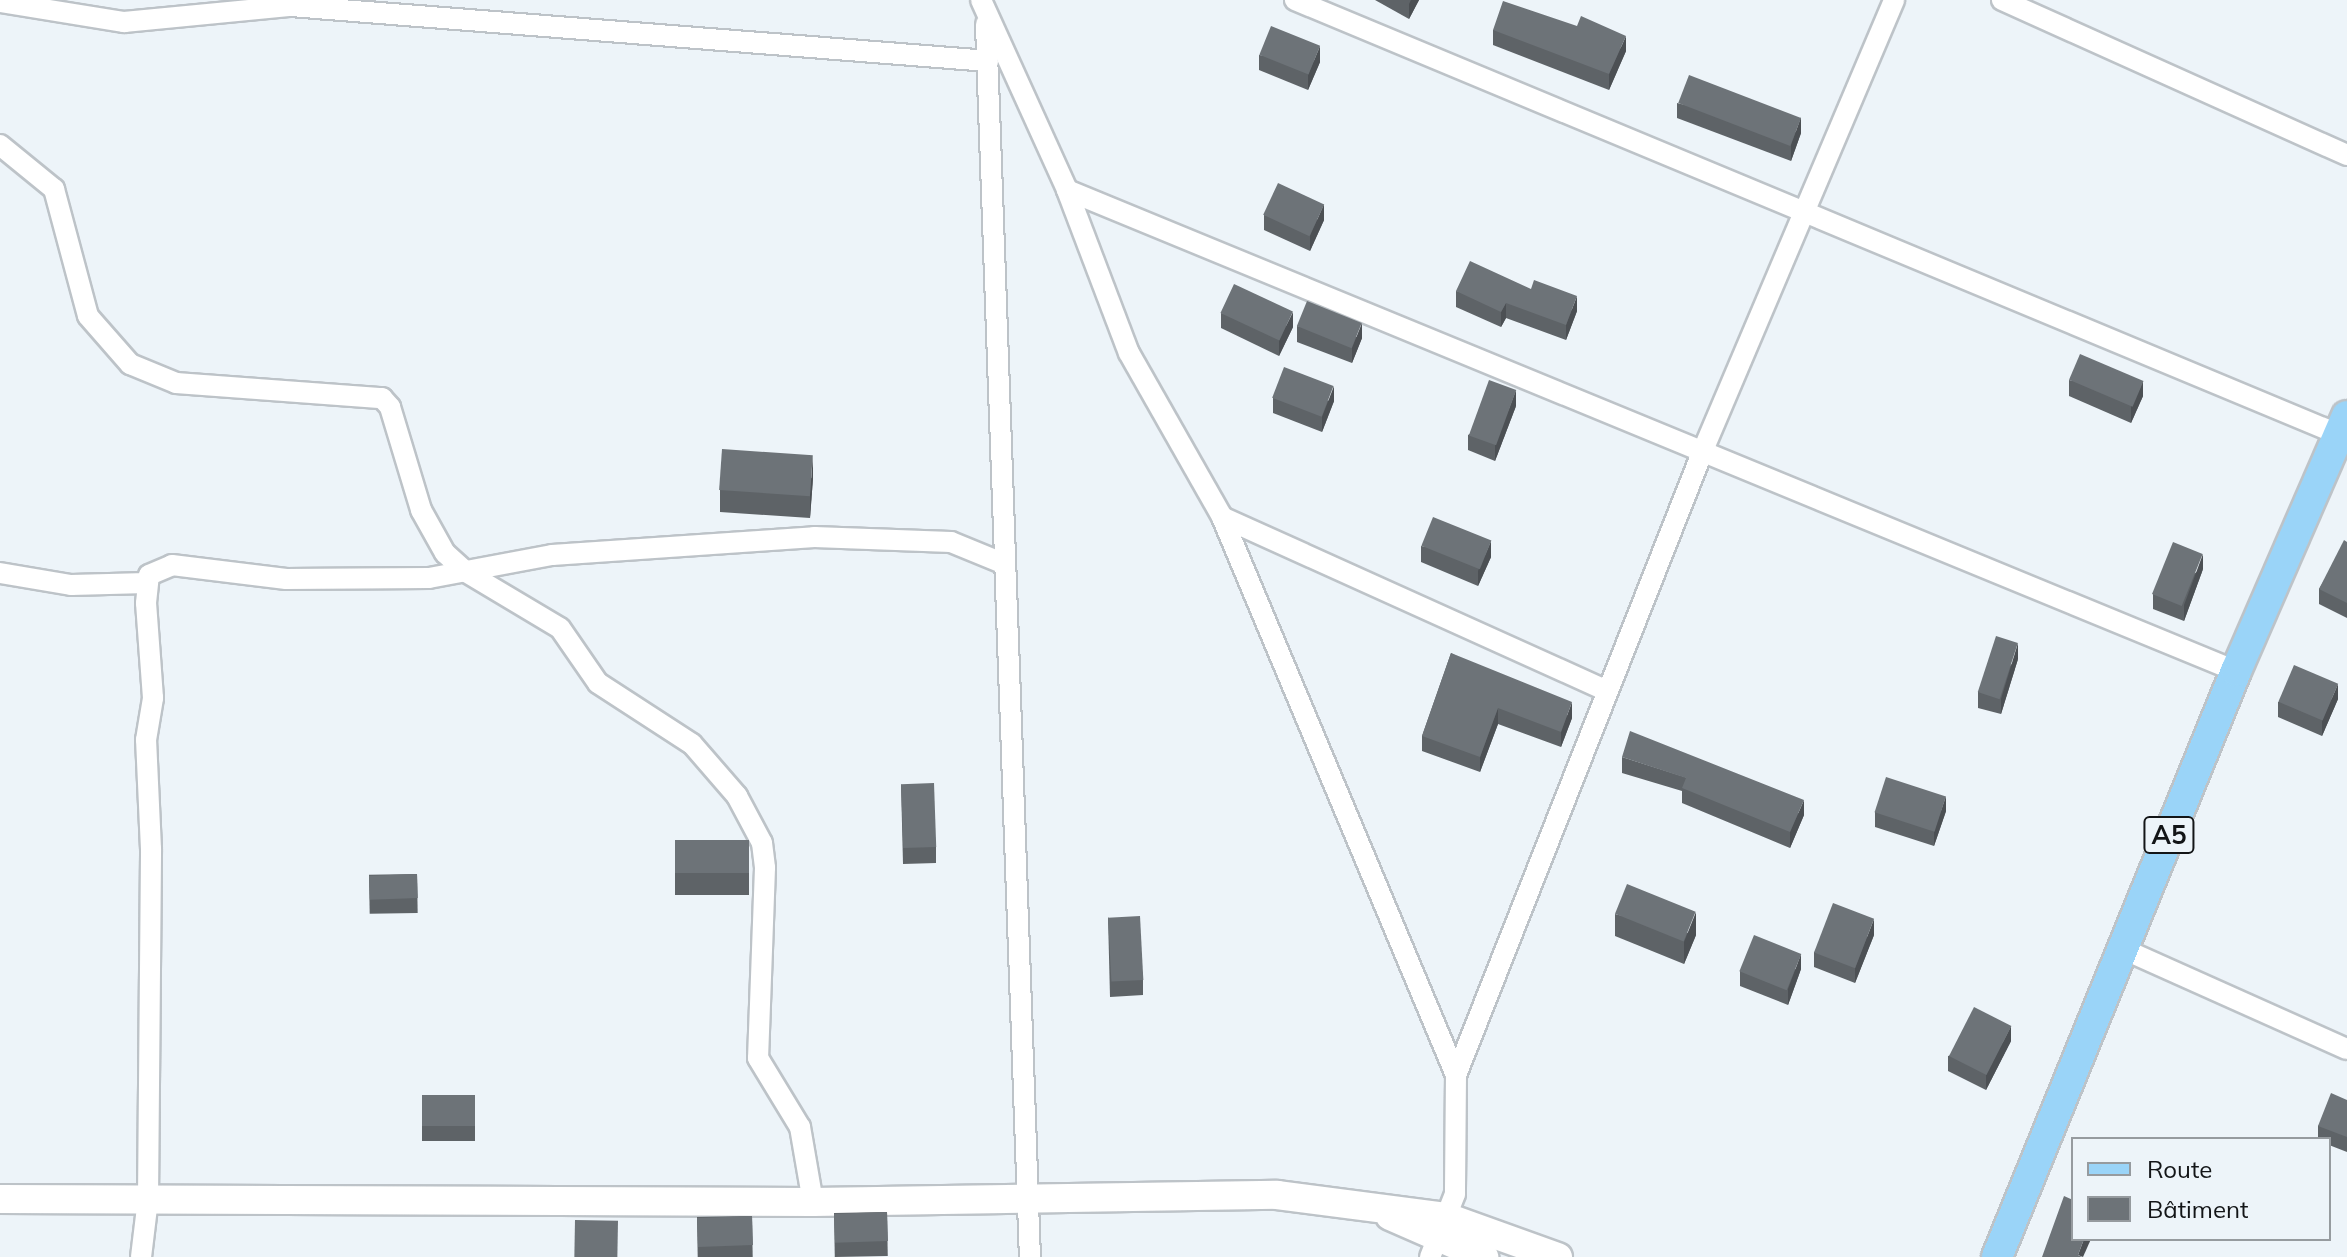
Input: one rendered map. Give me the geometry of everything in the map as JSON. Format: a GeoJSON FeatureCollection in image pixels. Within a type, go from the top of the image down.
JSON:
{"type":"FeatureCollection","features":[{"type":"Feature","properties":{"kind":"main road","name":"A5"},"geometry":{"type":"LineString","coordinates":[[1997,1257],[2236,671],[2344,430]]}},
{"type":"Feature","properties":{"kind":"main road"},"geometry":{"type":"LineString","coordinates":[[0,1199],[813,1202],[1277,1195],[1365,1203],[1484,1257]]}},
{"type":"Feature","properties":{"kind":"main road"},"geometry":{"type":"LineString","coordinates":[[1438,1238],[1558,1257]]}},
{"type":"Feature","properties":{"kind":"street"},"geometry":{"type":"LineString","coordinates":[[1295,0],[1802,212],[2344,430]]}},
{"type":"Feature","properties":{"kind":"street"},"geometry":{"type":"LineString","coordinates":[[1438,1238],[1455,1194],[1456,1075],[1704,448],[1894,0]]}},
{"type":"Feature","properties":{"kind":"street"},"geometry":{"type":"LineString","coordinates":[[2002,0],[2347,155]]}},
{"type":"Feature","properties":{"kind":"street"},"geometry":{"type":"LineString","coordinates":[[0,2],[124,22],[291,6],[988,61]]}},
{"type":"Feature","properties":{"kind":"street"},"geometry":{"type":"LineString","coordinates":[[984,6],[1030,1257]]}},
{"type":"Feature","properties":{"kind":"street"},"geometry":{"type":"LineString","coordinates":[[984,6],[1067,190],[1129,353],[1222,517],[1456,1075]]}},
{"type":"Feature","properties":{"kind":"street"},"geometry":{"type":"LineString","coordinates":[[0,145],[54,189],[62,205],[81,296],[112,347],[160,380],[382,398],[390,407],[433,535],[466,572],[566,634],[598,683],[707,758],[752,823],[762,843],[765,868],[758,1058],[800,1127],[813,1202]]}},
{"type":"Feature","properties":{"kind":"street"},"geometry":{"type":"LineString","coordinates":[[1067,190],[1704,448],[2236,671]]}},
{"type":"Feature","properties":{"kind":"street"},"geometry":{"type":"LineString","coordinates":[[1222,517],[1608,691]]}},
{"type":"Feature","properties":{"kind":"street"},"geometry":{"type":"LineString","coordinates":[[141,1257],[148,1199],[151,849],[146,740],[153,698],[147,583],[158,568],[172,565],[299,579],[429,578],[552,555],[814,537],[951,542],[1005,564]]}},
{"type":"Feature","properties":{"kind":"street"},"geometry":{"type":"LineString","coordinates":[[0,573],[71,585],[147,583]]}},
{"type":"Feature","properties":{"kind":"street"},"geometry":{"type":"LineString","coordinates":[[2123,949],[2347,1049]]}},
{"type":"Feature","properties":{"kind":"building"},"geometry":{"type":"Polygon","coordinates":[[[1503,1],[1577,26],[1581,16],[1626,36],[1609,74],[1493,30],[1503,1]]]}},
{"type":"Feature","properties":{"kind":"building"},"geometry":{"type":"Polygon","coordinates":[[[1271,26],[1320,46],[1309,75],[1259,55],[1271,26]]]}},
{"type":"Feature","properties":{"kind":"building"},"geometry":{"type":"Polygon","coordinates":[[[1689,75],[1801,118],[1790,146],[1678,103],[1689,75]]]}},
{"type":"Feature","properties":{"kind":"building"},"geometry":{"type":"Polygon","coordinates":[[[1278,183],[1324,205],[1309,236],[1263,215],[1278,183]]]}},
{"type":"Feature","properties":{"kind":"building"},"geometry":{"type":"Polygon","coordinates":[[[1470,261],[1531,289],[1534,280],[1577,296],[1566,325],[1506,303],[1501,312],[1456,291],[1470,261]]]}},
{"type":"Feature","properties":{"kind":"building"},"geometry":{"type":"Polygon","coordinates":[[[1234,284],[1293,311],[1279,340],[1220,313],[1234,284]]]}},
{"type":"Feature","properties":{"kind":"building"},"geometry":{"type":"Polygon","coordinates":[[[1307,301],[1362,323],[1352,348],[1297,326],[1307,301]]]}},
{"type":"Feature","properties":{"kind":"building"},"geometry":{"type":"Polygon","coordinates":[[[2080,354],[2144,381],[2133,407],[2069,380],[2080,354]]]}},
{"type":"Feature","properties":{"kind":"building"},"geometry":{"type":"Polygon","coordinates":[[[1284,367],[1333,386],[1322,417],[1272,398],[1284,367]]]}},
{"type":"Feature","properties":{"kind":"building"},"geometry":{"type":"Polygon","coordinates":[[[1489,380],[1516,390],[1496,445],[1469,435],[1489,380]]]}},
{"type":"Feature","properties":{"kind":"building"},"geometry":{"type":"Polygon","coordinates":[[[722,449],[813,455],[810,496],[719,490],[722,449]]]}},
{"type":"Feature","properties":{"kind":"building"},"geometry":{"type":"Polygon","coordinates":[[[1433,517],[1491,541],[1480,569],[1421,546],[1433,517]]]}},
{"type":"Feature","properties":{"kind":"building"},"geometry":{"type":"Polygon","coordinates":[[[2344,540],[2347,542],[2347,603],[2319,589],[2344,540]]]}},
{"type":"Feature","properties":{"kind":"building"},"geometry":{"type":"Polygon","coordinates":[[[2173,542],[2203,554],[2182,606],[2152,594],[2173,542]]]}},
{"type":"Feature","properties":{"kind":"building"},"geometry":{"type":"Polygon","coordinates":[[[1996,636],[2018,643],[2000,699],[1978,692],[1996,636]]]}},
{"type":"Feature","properties":{"kind":"building"},"geometry":{"type":"Polygon","coordinates":[[[1451,653],[1572,702],[1561,732],[1498,708],[1480,757],[1422,736],[1451,653]]]}},
{"type":"Feature","properties":{"kind":"building"},"geometry":{"type":"Polygon","coordinates":[[[2294,665],[2338,684],[2323,721],[2278,702],[2294,665]]]}},
{"type":"Feature","properties":{"kind":"building"},"geometry":{"type":"Polygon","coordinates":[[[1630,731],[1804,800],[1790,832],[1682,788],[1686,778],[1622,757],[1630,731]]]}},
{"type":"Feature","properties":{"kind":"building"},"geometry":{"type":"Polygon","coordinates":[[[1886,777],[1946,796],[1934,832],[1875,812],[1886,777]]]}},
{"type":"Feature","properties":{"kind":"building"},"geometry":{"type":"Polygon","coordinates":[[[934,783],[936,847],[903,848],[901,784],[934,783]]]}},
{"type":"Feature","properties":{"kind":"building"},"geometry":{"type":"Polygon","coordinates":[[[675,840],[749,840],[749,873],[675,873],[675,840]]]}},
{"type":"Feature","properties":{"kind":"building"},"geometry":{"type":"Polygon","coordinates":[[[417,874],[418,898],[370,900],[369,876],[417,874]]]}},
{"type":"Feature","properties":{"kind":"building"},"geometry":{"type":"Polygon","coordinates":[[[1627,884],[1696,912],[1684,941],[1615,914],[1627,884]]]}},
{"type":"Feature","properties":{"kind":"building"},"geometry":{"type":"Polygon","coordinates":[[[1833,903],[1874,919],[1855,968],[1814,952],[1833,903]]]}},
{"type":"Feature","properties":{"kind":"building"},"geometry":{"type":"Polygon","coordinates":[[[1140,916],[1143,980],[1111,982],[1108,918],[1140,916]]]}},
{"type":"Feature","properties":{"kind":"building"},"geometry":{"type":"Polygon","coordinates":[[[1754,935],[1801,954],[1787,990],[1739,971],[1754,935]]]}},
{"type":"Feature","properties":{"kind":"building"},"geometry":{"type":"Polygon","coordinates":[[[1974,1007],[2011,1026],[1986,1075],[1949,1056],[1974,1007]]]}},
{"type":"Feature","properties":{"kind":"building"},"geometry":{"type":"Polygon","coordinates":[[[2331,1093],[2347,1100],[2347,1137],[2318,1126],[2331,1093]]]}},
{"type":"Feature","properties":{"kind":"building"},"geometry":{"type":"Polygon","coordinates":[[[422,1095],[475,1095],[475,1126],[422,1126],[422,1095]]]}},
{"type":"Feature","properties":{"kind":"building"},"geometry":{"type":"Polygon","coordinates":[[[2064,1196],[2071,1199],[2071,1241],[2083,1241],[2078,1255],[2082,1257],[2042,1257],[2064,1196]]]}},
{"type":"Feature","properties":{"kind":"building"},"geometry":{"type":"Polygon","coordinates":[[[887,1212],[888,1241],[835,1243],[834,1214],[887,1212]]]}},
{"type":"Feature","properties":{"kind":"building"},"geometry":{"type":"Polygon","coordinates":[[[752,1216],[753,1245],[698,1247],[697,1218],[752,1216]]]}},
{"type":"Feature","properties":{"kind":"building"},"geometry":{"type":"Polygon","coordinates":[[[575,1220],[618,1221],[617,1257],[574,1257],[575,1220]]]}}]}
